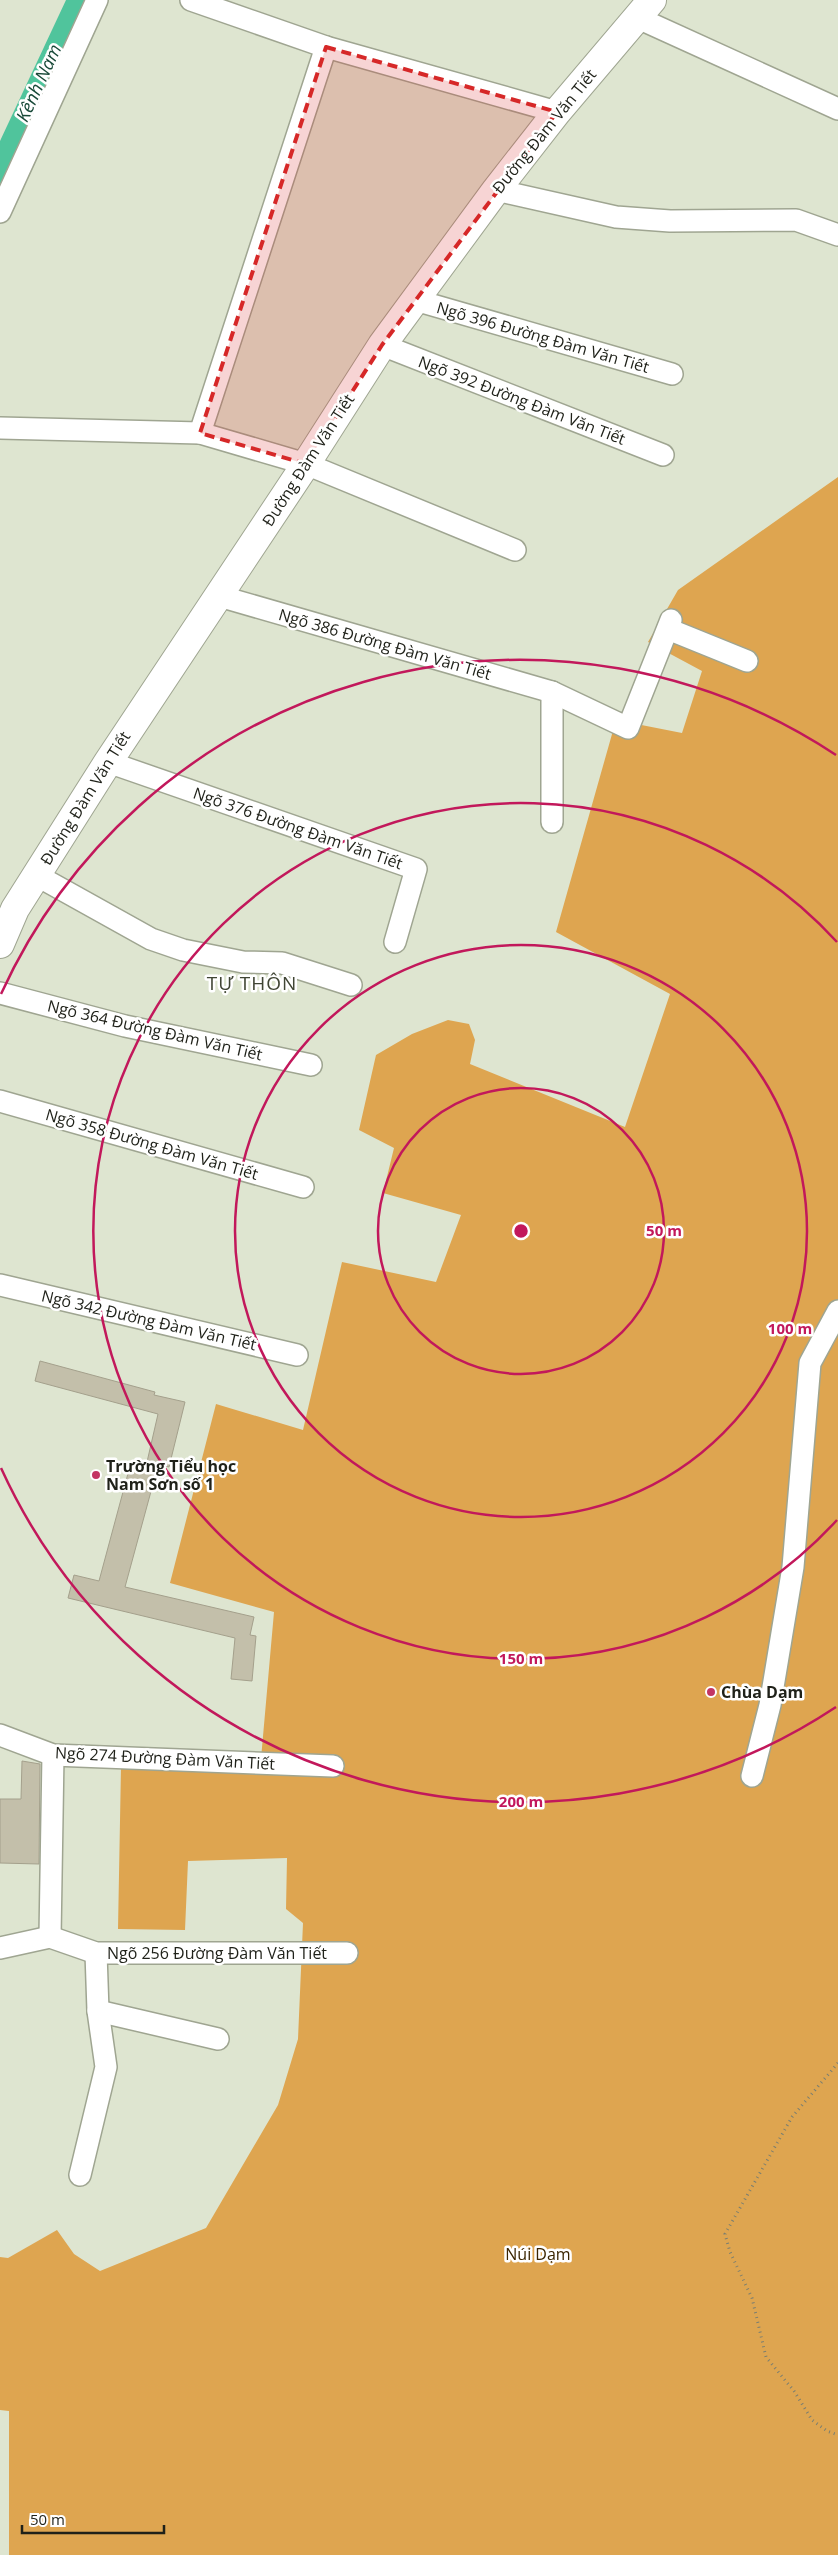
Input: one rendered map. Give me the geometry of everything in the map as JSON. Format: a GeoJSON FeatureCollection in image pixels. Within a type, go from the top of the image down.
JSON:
{"type":"FeatureCollection","features":[{"type":"Feature","properties":{"kind":"main road","name":"Đường Đàm Văn Tiết"},"geometry":{"type":"LineString","coordinates":[[0,944],[15,909],[108,762],[306,464],[382,345],[496,190],[557,112],[645,9]]}},
{"type":"Feature","properties":{"kind":"street"},"geometry":{"type":"LineString","coordinates":[[0,212],[97,0]]}},
{"type":"Feature","properties":{"kind":"street"},"geometry":{"type":"LineString","coordinates":[[191,0],[326,47],[557,112]]}},
{"type":"Feature","properties":{"kind":"street"},"geometry":{"type":"LineString","coordinates":[[645,9],[838,109]]}},
{"type":"Feature","properties":{"kind":"street"},"geometry":{"type":"LineString","coordinates":[[200,433],[326,47]]}},
{"type":"Feature","properties":{"kind":"street"},"geometry":{"type":"LineString","coordinates":[[496,190],[616,218],[670,221],[796,220],[838,235]]}},
{"type":"Feature","properties":{"kind":"street","name":"Ngõ 396 Đường Đàm Văn Tiết"},"geometry":{"type":"LineString","coordinates":[[415,300],[672,374]]}},
{"type":"Feature","properties":{"kind":"street","name":"Ngõ 392 Đường Đàm Văn Tiết"},"geometry":{"type":"LineString","coordinates":[[382,345],[662,455]]}},
{"type":"Feature","properties":{"kind":"street"},"geometry":{"type":"LineString","coordinates":[[0,428],[200,433],[306,464],[515,550]]}},
{"type":"Feature","properties":{"kind":"street","name":"Ngõ 386 Đường Đàm Văn Tiết"},"geometry":{"type":"LineString","coordinates":[[219,596],[552,692],[628,728],[669,624],[748,660]]}},
{"type":"Feature","properties":{"kind":"street"},"geometry":{"type":"LineString","coordinates":[[552,692],[552,822]]}},
{"type":"Feature","properties":{"kind":"street","name":"Ngõ 376 Đường Đàm Văn Tiết"},"geometry":{"type":"LineString","coordinates":[[108,762],[416,869],[395,942]]}},
{"type":"Feature","properties":{"kind":"street"},"geometry":{"type":"LineString","coordinates":[[36,875],[151,940],[183,950],[243,962],[282,963],[351,985]]}},
{"type":"Feature","properties":{"kind":"street","name":"Ngõ 364 Đường Đàm Văn Tiết"},"geometry":{"type":"LineString","coordinates":[[0,993],[125,1026],[311,1064]]}},
{"type":"Feature","properties":{"kind":"street","name":"Ngõ 358 Đường Đàm Văn Tiết"},"geometry":{"type":"LineString","coordinates":[[0,1101],[303,1187]]}},
{"type":"Feature","properties":{"kind":"street","name":"Ngõ 342 Đường Đàm Văn Tiết"},"geometry":{"type":"LineString","coordinates":[[0,1285],[297,1354]]}},
{"type":"Feature","properties":{"kind":"street"},"geometry":{"type":"LineString","coordinates":[[752,1776],[770,1705],[793,1567],[810,1363],[838,1310]]}},
{"type":"Feature","properties":{"kind":"street","name":"Ngõ 274 Đường Đàm Văn Tiết"},"geometry":{"type":"LineString","coordinates":[[0,1735],[53,1755],[333,1766]]}},
{"type":"Feature","properties":{"kind":"street"},"geometry":{"type":"LineString","coordinates":[[0,1948],[50,1937],[53,1755]]}},
{"type":"Feature","properties":{"kind":"street","name":"Ngõ 256 Đường Đàm Văn Tiết"},"geometry":{"type":"LineString","coordinates":[[50,1937],[96,1953],[347,1953]]}},
{"type":"Feature","properties":{"kind":"street"},"geometry":{"type":"LineString","coordinates":[[80,2175],[106,2067],[98,2011],[96,1953]]}},
{"type":"Feature","properties":{"kind":"street"},"geometry":{"type":"LineString","coordinates":[[98,2011],[218,2039]]}},
{"type":"Feature","properties":{"kind":"path"},"geometry":{"type":"LineString","coordinates":[[838,2063],[792,2117],[725,2234],[730,2252],[752,2298],[766,2357],[794,2391],[812,2420],[827,2431],[838,2435]]}},
{"type":"Feature","properties":{"kind":"highlighted area"},"geometry":{"type":"Polygon","coordinates":[[[326,47],[557,112],[382,345],[306,464],[200,433],[326,47]]]}},
{"type":"Feature","properties":{"kind":"green space","name":"Núi Dạm"},"geometry":{"type":"Polygon","coordinates":[[[838,477],[838,2555],[9,2555],[9,2411],[0,2410],[0,2257],[8,2258],[57,2230],[74,2254],[100,2271],[206,2228],[278,2105],[298,2039],[303,1923],[286,1909],[287,1858],[188,1861],[185,1930],[118,1929],[121,1767],[260,1770],[274,1612],[170,1583],[216,1404],[303,1430],[342,1262],[436,1282],[461,1215],[383,1193],[394,1148],[359,1130],[376,1055],[412,1034],[448,1020],[469,1024],[475,1040],[470,1064],[625,1127],[670,994],[556,932],[616,720],[682,733],[702,671],[648,642],[678,590],[838,477]]]}},
{"type":"Feature","properties":{"kind":"water","name":"Kênh Nam"},"geometry":{"type":"Polygon","coordinates":[[[66,0],[90,0],[0,192],[0,141],[66,0]]]}},
{"type":"Feature","properties":{"kind":"building"},"geometry":{"type":"Polygon","coordinates":[[[40,1361],[155,1392],[154,1395],[185,1402],[169,1467],[147,1462],[158,1414],[35,1381],[40,1361]]]}},
{"type":"Feature","properties":{"kind":"building"},"geometry":{"type":"Polygon","coordinates":[[[130,1466],[156,1473],[125,1587],[254,1617],[250,1635],[256,1636],[252,1681],[231,1679],[235,1638],[68,1598],[74,1575],[99,1581],[130,1466]]]}},
{"type":"Feature","properties":{"kind":"building"},"geometry":{"type":"Polygon","coordinates":[[[22,1761],[40,1764],[39,1864],[0,1863],[0,1799],[21,1799],[22,1761]]]}},
{"type":"Feature","properties":{"kind":"place","name":"Trường Tiểu học Nam Sơn số 1"},"geometry":{"type":"Point","coordinates":[96,1475]}},
{"type":"Feature","properties":{"kind":"place","name":"Chùa Dạm"},"geometry":{"type":"Point","coordinates":[711,1692]}},
{"type":"Feature","properties":{"kind":"district","name":"TỰ THÔN"},"geometry":{"type":"Point","coordinates":[252,983]}}]}
